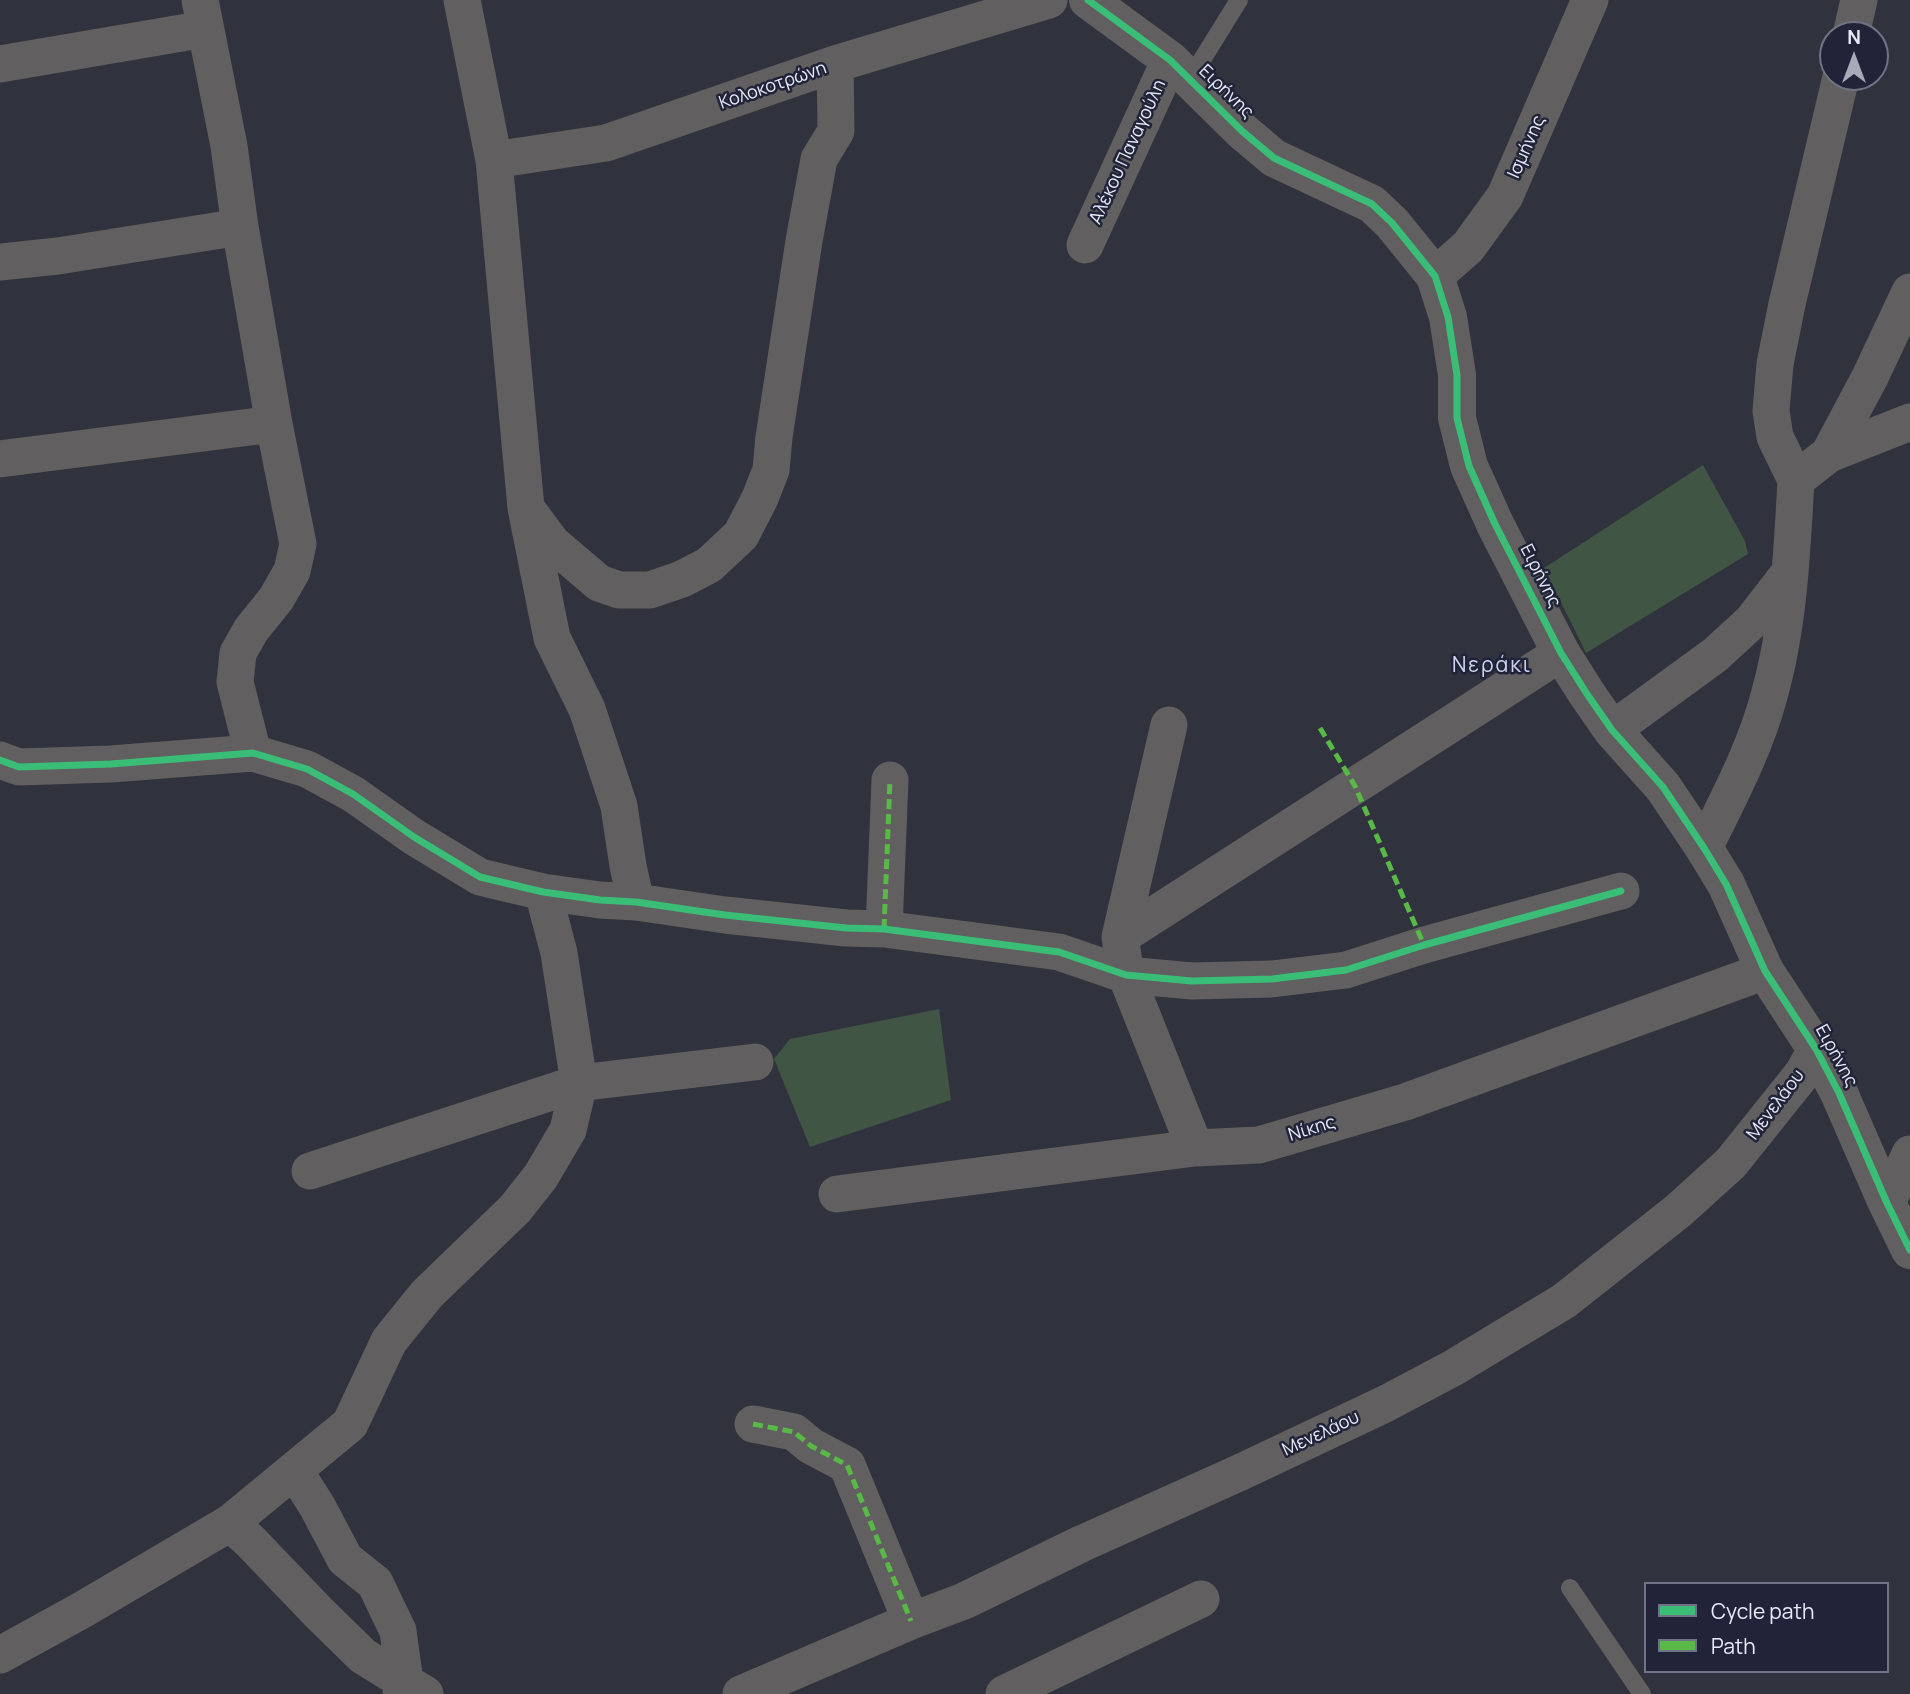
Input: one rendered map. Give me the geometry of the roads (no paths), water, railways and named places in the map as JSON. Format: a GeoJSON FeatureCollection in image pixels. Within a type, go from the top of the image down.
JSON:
{"type":"FeatureCollection","features":[{"type":"Feature","properties":{"kind":"street"},"geometry":{"type":"LineString","coordinates":[[462,0],[494,160],[526,508],[552,638],[587,709],[619,807],[636,902]]}},
{"type":"Feature","properties":{"kind":"street","name":"Κολοκοτρώνη"},"geometry":{"type":"LineString","coordinates":[[494,160],[606,144],[835,64],[1049,0]]}},
{"type":"Feature","properties":{"kind":"street","name":"Ειρήνης"},"geometry":{"type":"LineString","coordinates":[[1088,0],[1180,69],[1242,131],[1274,158],[1372,204],[1392,223],[1435,276],[1448,317],[1457,375],[1457,418],[1469,466],[1495,524],[1561,653],[1612,730],[1663,787],[1726,884],[1765,971],[1816,1049],[1839,1093],[1910,1250]]}},
{"type":"Feature","properties":{"kind":"street","name":"Ισμήνης"},"geometry":{"type":"LineString","coordinates":[[1435,276],[1468,247],[1505,196],[1590,0]]}},
{"type":"Feature","properties":{"kind":"street"},"geometry":{"type":"LineString","coordinates":[[1854,21],[1859,0]]}},
{"type":"Feature","properties":{"kind":"street"},"geometry":{"type":"LineString","coordinates":[[0,64],[202,15],[229,146],[274,425],[298,544],[292,571],[238,653],[234,682],[253,753]]}},
{"type":"Feature","properties":{"kind":"street"},"geometry":{"type":"LineString","coordinates":[[526,508],[552,543],[599,583],[619,590],[650,590],[682,579],[709,565],[741,535],[771,470],[816,173],[819,159],[835,131],[835,64]]}},
{"type":"Feature","properties":{"kind":"street","name":"Αλέκου Παναγούλη"},"geometry":{"type":"LineString","coordinates":[[1085,244],[1180,69]]}},
{"type":"Feature","properties":{"kind":"street"},"geometry":{"type":"LineString","coordinates":[[1704,848],[1754,741],[1770,696],[1784,626],[1796,480],[1775,437],[1771,411],[1775,365],[1837,91]]}},
{"type":"Feature","properties":{"kind":"street"},"geometry":{"type":"LineString","coordinates":[[0,262],[58,256],[240,227]]}},
{"type":"Feature","properties":{"kind":"street"},"geometry":{"type":"LineString","coordinates":[[1829,454],[1870,377],[1910,292]]}},
{"type":"Feature","properties":{"kind":"street"},"geometry":{"type":"LineString","coordinates":[[1796,480],[1829,454],[1910,422]]}},
{"type":"Feature","properties":{"kind":"street"},"geometry":{"type":"LineString","coordinates":[[0,460],[274,425]]}},
{"type":"Feature","properties":{"kind":"street"},"geometry":{"type":"LineString","coordinates":[[1612,730],[1716,655],[1752,621],[1790,572]]}},
{"type":"Feature","properties":{"kind":"street"},"geometry":{"type":"LineString","coordinates":[[1120,937],[1561,653]]}},
{"type":"Feature","properties":{"kind":"street"},"geometry":{"type":"LineString","coordinates":[[1169,725],[1120,937],[1126,975],[1195,1148]]}},
{"type":"Feature","properties":{"kind":"street"},"geometry":{"type":"LineString","coordinates":[[0,760],[19,767],[111,764],[253,753],[307,769],[353,794],[414,837],[480,877],[543,892],[600,900],[846,928],[884,929],[1059,952],[1126,975],[1192,981],[1272,979],[1346,970],[1424,945],[1620,891]]}},
{"type":"Feature","properties":{"kind":"street"},"geometry":{"type":"LineString","coordinates":[[884,929],[890,780]]}},
{"type":"Feature","properties":{"kind":"street"},"geometry":{"type":"LineString","coordinates":[[0,1655],[230,1523],[350,1424],[390,1341],[427,1294],[515,1209],[541,1176],[568,1130],[579,1083],[559,953],[543,892]]}},
{"type":"Feature","properties":{"kind":"street","name":"Νίκης"},"geometry":{"type":"LineString","coordinates":[[837,1194],[1195,1148],[1259,1145],[1405,1102],[1765,971]]}},
{"type":"Feature","properties":{"kind":"street","name":"Μενελάου"},"geometry":{"type":"LineString","coordinates":[[741,1694],[964,1601],[1385,1404],[1453,1368],[1564,1301],[1678,1210],[1731,1163],[1803,1073],[1816,1049]]}},
{"type":"Feature","properties":{"kind":"street"},"geometry":{"type":"LineString","coordinates":[[310,1171],[579,1083],[755,1062]]}},
{"type":"Feature","properties":{"kind":"street"},"geometry":{"type":"LineString","coordinates":[[1887,1203],[1910,1154]]}},
{"type":"Feature","properties":{"kind":"street"},"geometry":{"type":"LineString","coordinates":[[753,1424],[794,1432],[811,1446],[847,1465],[911,1621]]}},
{"type":"Feature","properties":{"kind":"street"},"geometry":{"type":"LineString","coordinates":[[294,1470],[345,1559],[375,1583],[398,1631],[410,1690]]}},
{"type":"Feature","properties":{"kind":"street"},"geometry":{"type":"LineString","coordinates":[[230,1523],[363,1656],[410,1690]]}},
{"type":"Feature","properties":{"kind":"street"},"geometry":{"type":"LineString","coordinates":[[1004,1694],[1201,1599]]}},
{"type":"Feature","properties":{"kind":"lane"},"geometry":{"type":"LineString","coordinates":[[1180,69],[1239,0]]}},
{"type":"Feature","properties":{"kind":"lane"},"geometry":{"type":"LineString","coordinates":[[1570,1588],[1642,1694]]}},
{"type":"Feature","properties":{"kind":"district","name":"Νεράκι"},"geometry":{"type":"Point","coordinates":[1492,666]}}]}
